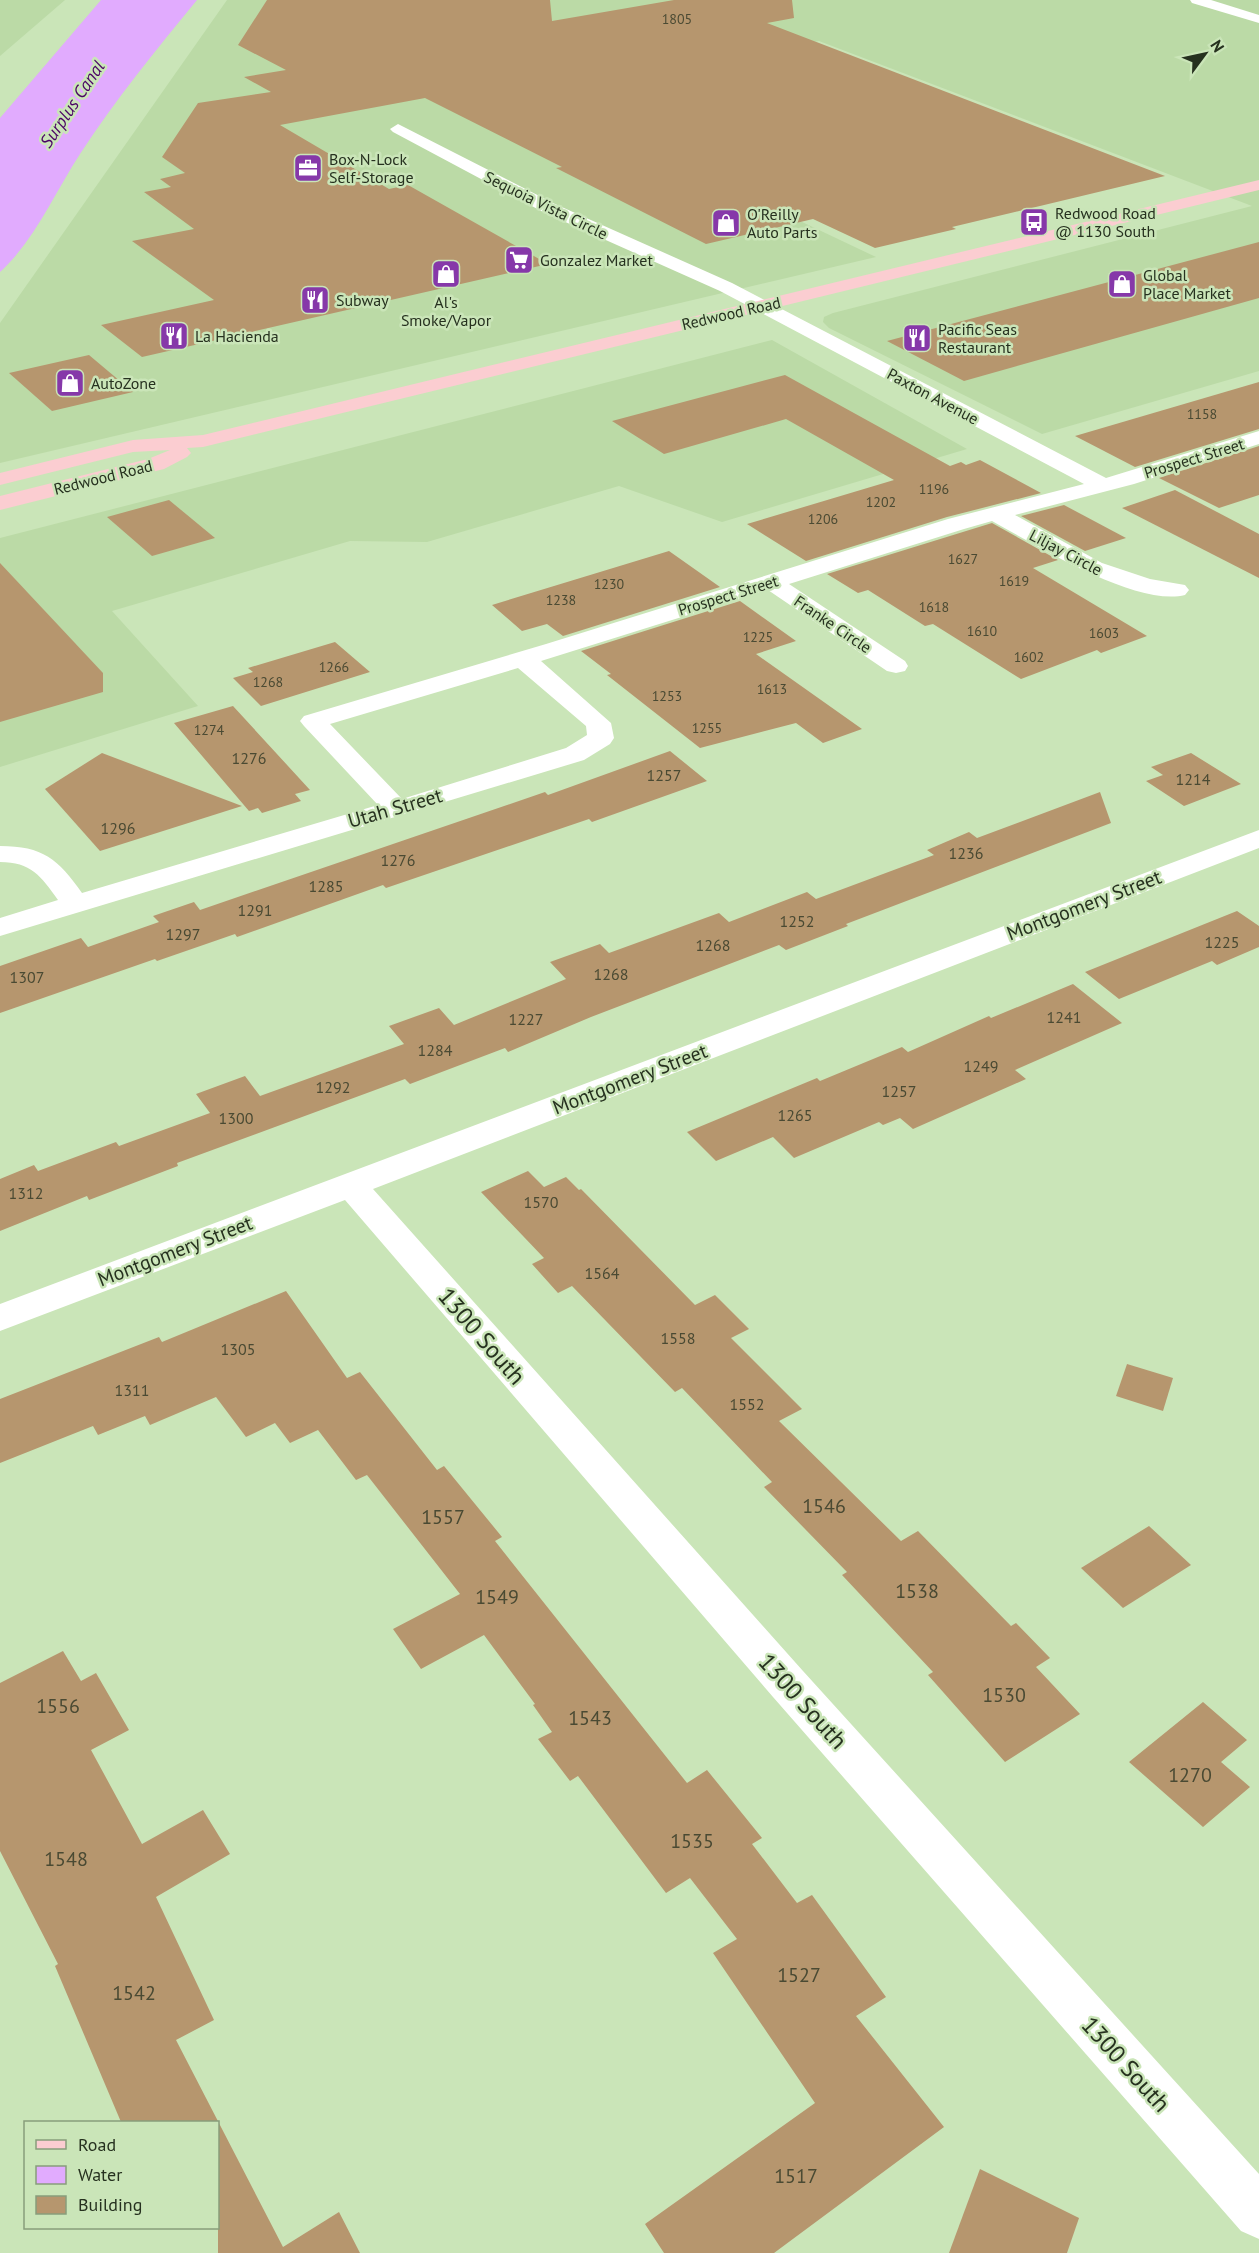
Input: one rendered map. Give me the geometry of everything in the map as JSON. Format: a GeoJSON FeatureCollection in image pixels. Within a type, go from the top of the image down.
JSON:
{"type":"FeatureCollection","features":[{"type":"Feature","properties":{"kind":"main road","name":"Redwood Road"},"geometry":{"type":"LineString","coordinates":[[0,479],[133,446],[203,441],[1259,185]]}},
{"type":"Feature","properties":{"kind":"main road","name":"Redwood Road"},"geometry":{"type":"LineString","coordinates":[[0,503],[156,464],[203,441]]}},
{"type":"Feature","properties":{"kind":"street"},"geometry":{"type":"LineString","coordinates":[[1197,0],[1259,19]]}},
{"type":"Feature","properties":{"kind":"street","name":"Sequoia Vista Circle"},"geometry":{"type":"LineString","coordinates":[[398,129],[549,208],[763,306]]}},
{"type":"Feature","properties":{"kind":"street","name":"Paxton Avenue"},"geometry":{"type":"LineString","coordinates":[[763,306],[1103,485]]}},
{"type":"Feature","properties":{"kind":"street","name":"Prospect Street"},"geometry":{"type":"LineString","coordinates":[[397,809],[314,721],[994,513],[1103,485],[1259,437]]}},
{"type":"Feature","properties":{"kind":"street","name":"Liljay Circle"},"geometry":{"type":"LineString","coordinates":[[994,513],[1094,568],[1146,585],[1176,590]]}},
{"type":"Feature","properties":{"kind":"street","name":"Franke Circle"},"geometry":{"type":"LineString","coordinates":[[771,582],[896,666]]}},
{"type":"Feature","properties":{"kind":"street","name":"Utah Street"},"geometry":{"type":"LineString","coordinates":[[0,927],[575,754],[601,738],[601,729],[590,714],[522,658]]}},
{"type":"Feature","properties":{"kind":"street","name":"Montgomery Street"},"geometry":{"type":"LineString","coordinates":[[0,1318],[1259,838]]}},
{"type":"Feature","properties":{"kind":"street"},"geometry":{"type":"LineString","coordinates":[[0,854],[29,855],[40,862],[55,876],[75,904]]}},
{"type":"Feature","properties":{"kind":"street","name":"1300 South"},"geometry":{"type":"LineString","coordinates":[[351,1185],[788,1684],[1259,2213]]}},
{"type":"Feature","properties":{"kind":"shaded area"},"geometry":{"type":"Polygon","coordinates":[[[0,0],[65,0],[0,56],[0,0]]]}},
{"type":"Feature","properties":{"kind":"shaded area"},"geometry":{"type":"Polygon","coordinates":[[[227,0],[1259,0],[1259,371],[1042,434],[829,328],[823,322],[824,317],[833,313],[1252,206],[819,41],[532,94],[876,257],[0,463],[0,323],[227,0]]]}},
{"type":"Feature","properties":{"kind":"shaded area"},"geometry":{"type":"Polygon","coordinates":[[[772,340],[967,449],[722,522],[619,486],[427,542],[350,541],[112,611],[198,706],[0,767],[0,538],[772,340]]]}},
{"type":"Feature","properties":{"kind":"water","name":"Surplus Canal"},"geometry":{"type":"Polygon","coordinates":[[[101,0],[197,0],[107,114],[24,246],[0,272],[0,118],[101,0]]]}},
{"type":"Feature","properties":{"kind":"building"},"geometry":{"type":"Polygon","coordinates":[[[267,0],[550,0],[552,21],[674,0],[792,0],[794,18],[767,23],[1165,176],[952,227],[956,229],[875,248],[813,219],[706,244],[556,168],[562,167],[425,98],[280,125],[389,189],[408,185],[548,264],[142,357],[101,325],[214,300],[132,241],[194,229],[144,192],[171,187],[160,179],[185,173],[162,157],[198,103],[271,92],[244,77],[286,70],[238,45],[267,0]]]}},
{"type":"Feature","properties":{"kind":"building"},"geometry":{"type":"Polygon","coordinates":[[[1259,242],[1259,298],[964,381],[887,341],[1259,242]]]}},
{"type":"Feature","properties":{"kind":"building","name":"AutoZone"},"geometry":{"type":"Polygon","coordinates":[[[89,355],[133,392],[52,411],[9,373],[89,355]]]}},
{"type":"Feature","properties":{"kind":"building"},"geometry":{"type":"Polygon","coordinates":[[[785,375],[950,466],[961,462],[966,465],[980,460],[1041,493],[947,517],[806,561],[747,524],[894,480],[786,419],[664,454],[612,421],[785,375]]]}},
{"type":"Feature","properties":{"kind":"building"},"geometry":{"type":"Polygon","coordinates":[[[1259,382],[1259,429],[1135,467],[1075,436],[1259,382]]]}},
{"type":"Feature","properties":{"kind":"building"},"geometry":{"type":"Polygon","coordinates":[[[1259,446],[1259,495],[1219,508],[1159,478],[1259,446]]]}},
{"type":"Feature","properties":{"kind":"building"},"geometry":{"type":"Polygon","coordinates":[[[1175,490],[1259,534],[1259,578],[1122,508],[1175,490]]]}},
{"type":"Feature","properties":{"kind":"building"},"geometry":{"type":"Polygon","coordinates":[[[169,500],[215,538],[152,556],[107,517],[169,500]]]}},
{"type":"Feature","properties":{"kind":"building"},"geometry":{"type":"Polygon","coordinates":[[[1064,505],[1126,538],[1085,551],[1021,516],[1064,505]]]}},
{"type":"Feature","properties":{"kind":"building"},"geometry":{"type":"Polygon","coordinates":[[[992,523],[1058,560],[1033,568],[1147,636],[1101,653],[1097,650],[1021,679],[933,624],[925,626],[868,590],[858,593],[827,574],[992,523]]]}},
{"type":"Feature","properties":{"kind":"building"},"geometry":{"type":"Polygon","coordinates":[[[669,551],[720,587],[563,636],[547,624],[522,631],[492,605],[669,551]]]}},
{"type":"Feature","properties":{"kind":"building"},"geometry":{"type":"Polygon","coordinates":[[[0,563],[103,673],[103,692],[0,722],[0,563]]]}},
{"type":"Feature","properties":{"kind":"building"},"geometry":{"type":"Polygon","coordinates":[[[740,601],[796,641],[756,654],[862,729],[823,743],[796,723],[700,748],[607,675],[611,674],[581,651],[740,601]]]}},
{"type":"Feature","properties":{"kind":"building"},"geometry":{"type":"Polygon","coordinates":[[[335,642],[370,672],[261,706],[233,678],[253,672],[248,668],[335,642]]]}},
{"type":"Feature","properties":{"kind":"building"},"geometry":{"type":"Polygon","coordinates":[[[233,706],[310,790],[295,794],[301,801],[262,813],[258,808],[249,811],[174,723],[233,706]]]}},
{"type":"Feature","properties":{"kind":"building"},"geometry":{"type":"Polygon","coordinates":[[[670,751],[707,781],[592,822],[589,819],[386,888],[383,885],[237,937],[235,934],[157,961],[155,959],[0,1013],[0,966],[81,938],[88,947],[159,922],[153,916],[194,902],[200,910],[545,792],[548,795],[670,751]]]}},
{"type":"Feature","properties":{"kind":"building"},"geometry":{"type":"Polygon","coordinates":[[[102,753],[242,806],[100,851],[45,789],[102,753]]]}},
{"type":"Feature","properties":{"kind":"building"},"geometry":{"type":"Polygon","coordinates":[[[1191,753],[1241,784],[1184,806],[1146,781],[1163,775],[1151,767],[1191,753]]]}},
{"type":"Feature","properties":{"kind":"building"},"geometry":{"type":"Polygon","coordinates":[[[1100,792],[1111,823],[846,924],[848,926],[786,950],[779,945],[591,1017],[508,1052],[505,1048],[410,1084],[405,1079],[177,1163],[178,1166],[89,1200],[87,1196],[0,1231],[0,1179],[34,1165],[38,1171],[116,1142],[119,1146],[210,1113],[196,1094],[245,1076],[260,1096],[404,1044],[389,1026],[439,1008],[454,1025],[566,979],[550,962],[600,944],[609,953],[719,913],[729,922],[807,892],[816,899],[934,855],[927,850],[969,832],[977,838],[1100,792]]]}},
{"type":"Feature","properties":{"kind":"building"},"geometry":{"type":"Polygon","coordinates":[[[1237,911],[1259,926],[1259,947],[1217,965],[1212,961],[1119,999],[1085,972],[1237,911]]]}},
{"type":"Feature","properties":{"kind":"building"},"geometry":{"type":"Polygon","coordinates":[[[1073,984],[1122,1023],[1015,1070],[1026,1079],[913,1129],[900,1118],[883,1125],[879,1122],[794,1158],[773,1137],[716,1161],[687,1132],[817,1078],[820,1081],[902,1047],[908,1052],[989,1016],[991,1018],[1073,984]]]}},
{"type":"Feature","properties":{"kind":"building"},"geometry":{"type":"Polygon","coordinates":[[[528,1171],[544,1187],[566,1177],[579,1190],[581,1189],[695,1305],[715,1295],[749,1329],[731,1338],[802,1409],[779,1421],[901,1541],[918,1531],[1011,1626],[1016,1623],[1050,1658],[1036,1667],[1080,1714],[1005,1762],[928,1675],[933,1672],[842,1575],[847,1572],[764,1487],[772,1482],[682,1388],[675,1392],[572,1286],[558,1293],[532,1264],[544,1258],[481,1192],[528,1171]]]}},
{"type":"Feature","properties":{"kind":"building"},"geometry":{"type":"Polygon","coordinates":[[[286,1291],[347,1378],[360,1372],[437,1470],[444,1466],[502,1537],[495,1541],[687,1783],[707,1770],[762,1838],[752,1844],[797,1903],[812,1895],[886,1997],[856,2016],[944,2127],[774,2253],[664,2253],[645,2224],[815,2103],[713,1953],[737,1939],[690,1878],[666,1893],[578,1776],[570,1781],[538,1739],[552,1732],[533,1705],[535,1704],[484,1635],[421,1669],[393,1629],[460,1594],[367,1475],[356,1480],[318,1430],[290,1443],[275,1423],[246,1437],[216,1397],[150,1425],[145,1416],[98,1435],[93,1426],[0,1463],[0,1399],[159,1337],[162,1342],[286,1291]]]}},
{"type":"Feature","properties":{"kind":"building"},"geometry":{"type":"Polygon","coordinates":[[[1127,1364],[1173,1378],[1163,1411],[1116,1396],[1127,1364]]]}},
{"type":"Feature","properties":{"kind":"building"},"geometry":{"type":"Polygon","coordinates":[[[1149,1526],[1191,1565],[1123,1608],[1081,1568],[1149,1526]]]}},
{"type":"Feature","properties":{"kind":"building"},"geometry":{"type":"Polygon","coordinates":[[[63,1651],[81,1681],[96,1673],[129,1730],[91,1750],[142,1844],[203,1810],[230,1854],[156,1897],[214,2020],[176,2040],[218,2121],[121,2121],[55,1966],[58,1964],[0,1851],[0,1683],[63,1651]]]}},
{"type":"Feature","properties":{"kind":"building"},"geometry":{"type":"Polygon","coordinates":[[[1203,1702],[1247,1740],[1221,1762],[1250,1787],[1203,1827],[1129,1762],[1203,1702]]]}},
{"type":"Feature","properties":{"kind":"building"},"geometry":{"type":"Polygon","coordinates":[[[219,2123],[283,2247],[339,2212],[360,2253],[218,2253],[219,2123]]]}},
{"type":"Feature","properties":{"kind":"building"},"geometry":{"type":"Polygon","coordinates":[[[980,2169],[1079,2218],[1067,2253],[949,2253],[980,2169]]]}},
{"type":"Feature","properties":{"kind":"place","name":"Box-N-Lock Self-Storage"},"geometry":{"type":"Point","coordinates":[308,168]}},
{"type":"Feature","properties":{"kind":"place","name":"Redwood Road @ 1130 South"},"geometry":{"type":"Point","coordinates":[1034,222]}},
{"type":"Feature","properties":{"kind":"place","name":"O'Reilly Auto Parts"},"geometry":{"type":"Point","coordinates":[726,223]}},
{"type":"Feature","properties":{"kind":"place","name":"Gonzalez Market"},"geometry":{"type":"Point","coordinates":[519,260]}},
{"type":"Feature","properties":{"kind":"place","name":"Al's Smoke/Vapor"},"geometry":{"type":"Point","coordinates":[446,274]}},
{"type":"Feature","properties":{"kind":"place","name":"Global Place Market"},"geometry":{"type":"Point","coordinates":[1122,284]}},
{"type":"Feature","properties":{"kind":"place","name":"Subway"},"geometry":{"type":"Point","coordinates":[315,300]}},
{"type":"Feature","properties":{"kind":"place","name":"La Hacienda"},"geometry":{"type":"Point","coordinates":[174,336]}},
{"type":"Feature","properties":{"kind":"place","name":"Pacific Seas Restaurant"},"geometry":{"type":"Point","coordinates":[917,338]}},
{"type":"Feature","properties":{"kind":"place","name":"AutoZone"},"geometry":{"type":"Point","coordinates":[70,383]}}]}
